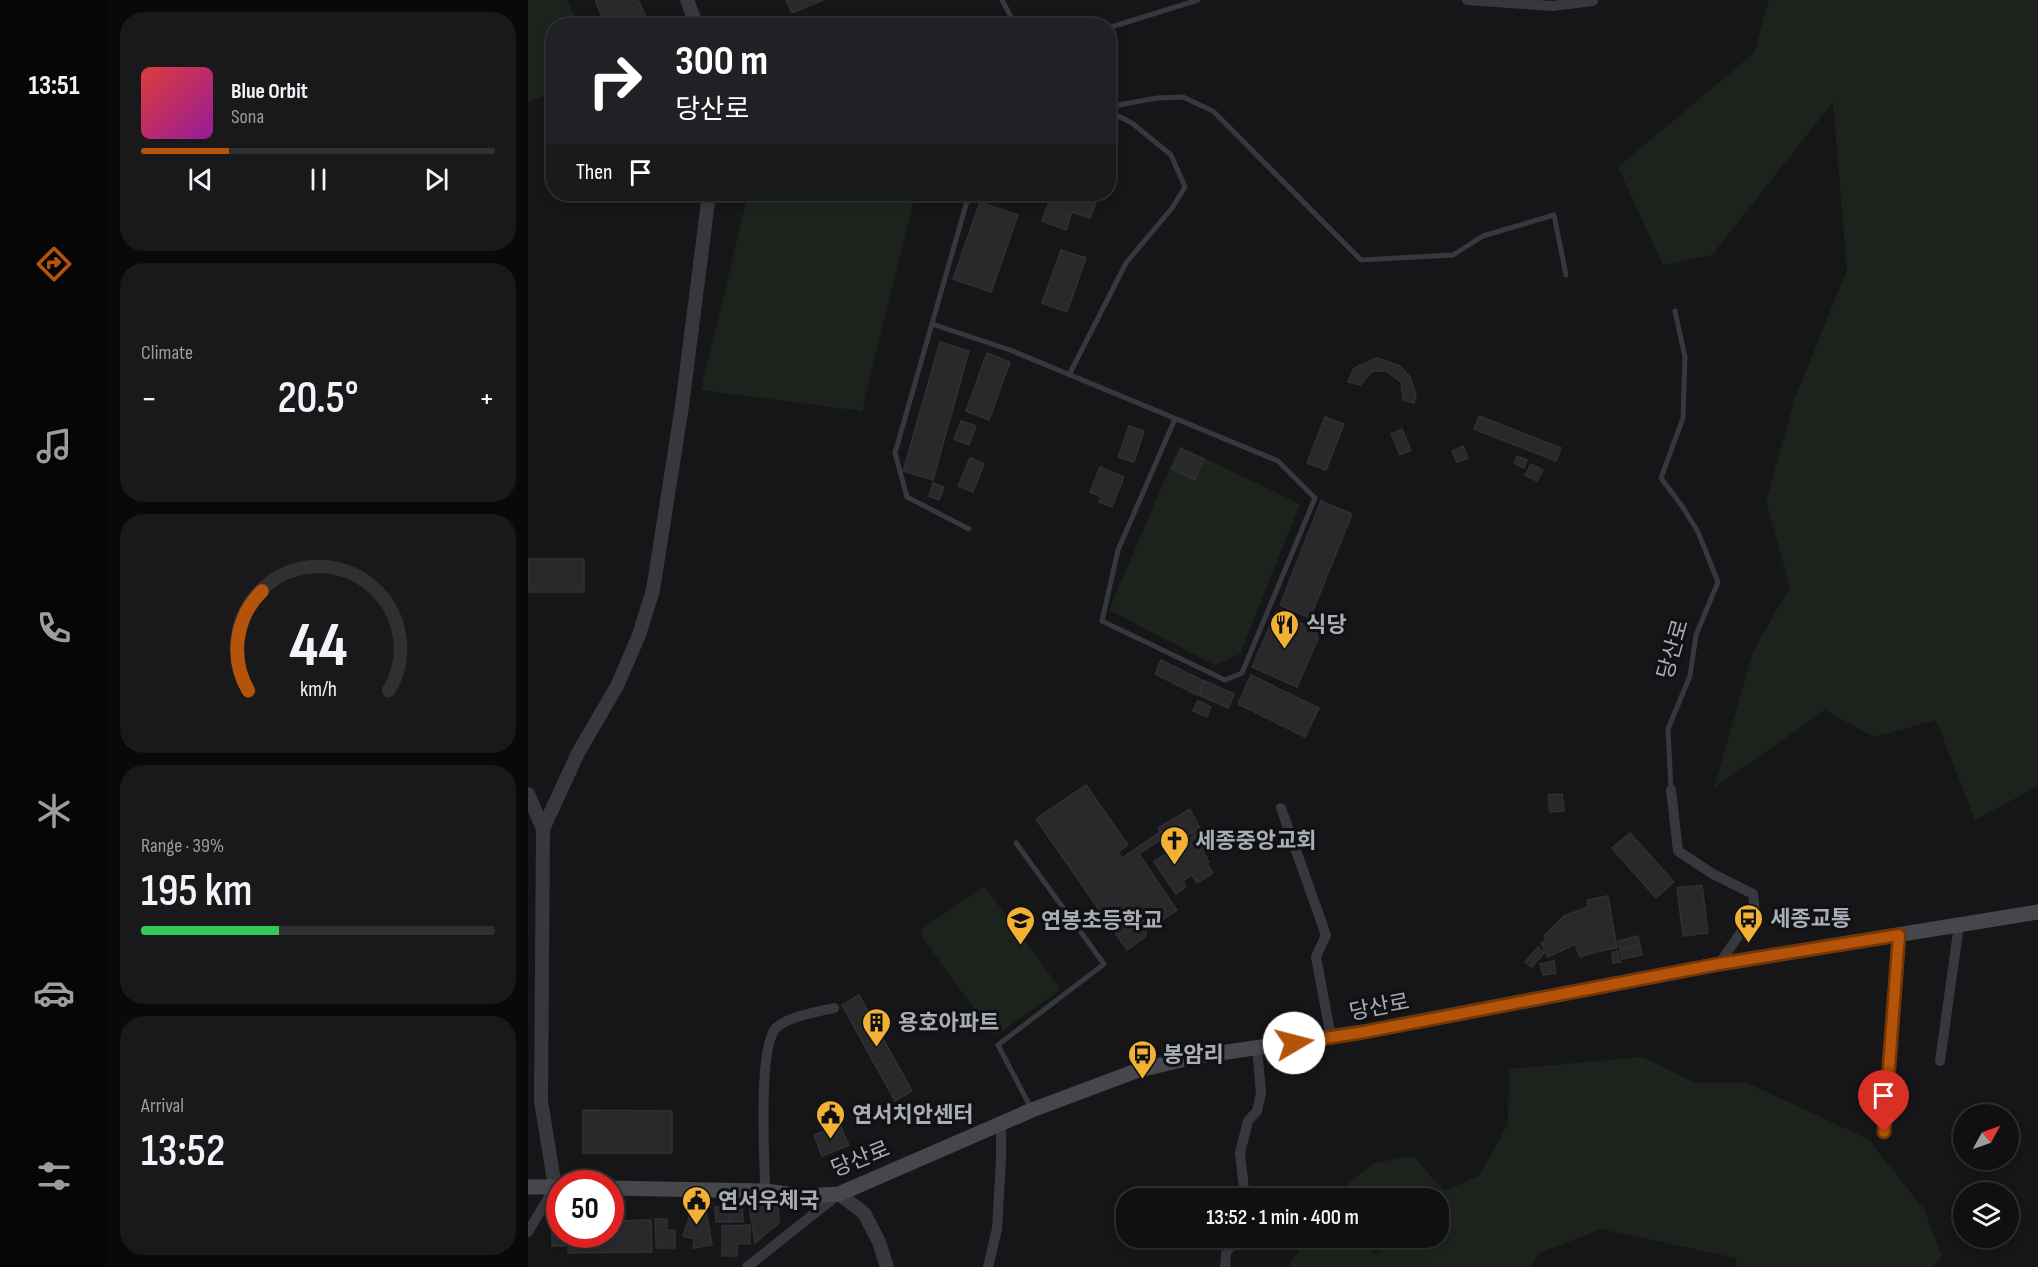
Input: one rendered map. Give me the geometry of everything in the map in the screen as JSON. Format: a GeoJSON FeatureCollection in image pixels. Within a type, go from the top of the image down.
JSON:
{"type":"FeatureCollection","features":[{"type":"Feature","properties":{"kind":"main road","name":"당산로"},"geometry":{"type":"LineString","coordinates":[[624,1188],[765,1191],[803,1196],[839,1194],[1000,1122],[1136,1071],[1193,1058],[1331,1037],[1719,964],[2038,912]]}},
{"type":"Feature","properties":{"kind":"main road"},"geometry":{"type":"LineString","coordinates":[[528,1187],[546,1187]]}},
{"type":"Feature","properties":{"kind":"street"},"geometry":{"type":"LineString","coordinates":[[687,0],[694,18]]}},
{"type":"Feature","properties":{"kind":"street"},"geometry":{"type":"LineString","coordinates":[[1467,0],[1552,6],[1593,1]]}},
{"type":"Feature","properties":{"kind":"street"},"geometry":{"type":"LineString","coordinates":[[543,829],[578,753],[617,686],[639,635],[653,590],[680,418],[708,201]]}},
{"type":"Feature","properties":{"kind":"street","name":"당산로"},"geometry":{"type":"LineString","coordinates":[[1671,790],[1678,851],[1713,874],[1753,894],[1755,912],[1719,964]]}},
{"type":"Feature","properties":{"kind":"street"},"geometry":{"type":"LineString","coordinates":[[528,794],[543,829],[541,1101],[554,1170]]}},
{"type":"Feature","properties":{"kind":"street","name":"당산로"},"geometry":{"type":"LineString","coordinates":[[1281,808],[1326,935],[1316,957],[1331,1037]]}},
{"type":"Feature","properties":{"kind":"street"},"geometry":{"type":"LineString","coordinates":[[1940,1062],[1959,925]]}},
{"type":"Feature","properties":{"kind":"street"},"geometry":{"type":"LineString","coordinates":[[1884,1132],[1899,935]]}},
{"type":"Feature","properties":{"kind":"street"},"geometry":{"type":"LineString","coordinates":[[765,1191],[764,1081],[768,1044],[777,1027],[800,1016],[834,1008]]}},
{"type":"Feature","properties":{"kind":"street"},"geometry":{"type":"LineString","coordinates":[[1244,1188],[1240,1153],[1248,1121],[1257,1111],[1261,1093],[1257,1048]]}},
{"type":"Feature","properties":{"kind":"street"},"geometry":{"type":"LineString","coordinates":[[988,1267],[997,1229],[1001,1160],[1000,1122]]}},
{"type":"Feature","properties":{"kind":"street"},"geometry":{"type":"LineString","coordinates":[[747,1267],[839,1194],[864,1213],[879,1242],[887,1267]]}},
{"type":"Feature","properties":{"kind":"street"},"geometry":{"type":"LineString","coordinates":[[528,1232],[546,1204]]}},
{"type":"Feature","properties":{"kind":"street"},"geometry":{"type":"LineString","coordinates":[[1225,1267],[1226,1253],[1229,1248]]}},
{"type":"Feature","properties":{"kind":"lane"},"geometry":{"type":"LineString","coordinates":[[1002,0],[1012,18]]}},
{"type":"Feature","properties":{"kind":"lane"},"geometry":{"type":"LineString","coordinates":[[1116,26],[1198,0]]}},
{"type":"Feature","properties":{"kind":"lane"},"geometry":{"type":"LineString","coordinates":[[1116,107],[1157,98],[1184,97],[1213,111],[1361,260],[1454,255],[1483,236],[1554,215],[1566,275]]}},
{"type":"Feature","properties":{"kind":"lane"},"geometry":{"type":"LineString","coordinates":[[1069,375],[1126,263],[1172,208],[1185,187],[1171,155],[1132,123],[1116,114]]}},
{"type":"Feature","properties":{"kind":"lane"},"geometry":{"type":"LineString","coordinates":[[967,201],[895,453],[907,497],[969,528]]}},
{"type":"Feature","properties":{"kind":"lane","name":"당산로"},"geometry":{"type":"LineString","coordinates":[[1671,790],[1668,729],[1690,676],[1696,635],[1718,582],[1698,532],[1661,478],[1683,418],[1685,357],[1675,311]]}},
{"type":"Feature","properties":{"kind":"lane"},"geometry":{"type":"LineString","coordinates":[[932,324],[1010,350],[1278,461],[1315,498],[1242,673],[1225,680],[1102,621],[1118,550],[1175,419]]}},
{"type":"Feature","properties":{"kind":"lane"},"geometry":{"type":"LineString","coordinates":[[1016,843],[1104,964],[998,1045],[1032,1110]]}},
{"type":"Feature","properties":{"kind":"shaded area"},"geometry":{"type":"Polygon","coordinates":[[[528,0],[567,0],[576,18],[546,18],[546,95],[528,102],[528,0]]]}},
{"type":"Feature","properties":{"kind":"shaded area"},"geometry":{"type":"Polygon","coordinates":[[[1769,0],[2038,0],[2038,786],[1975,820],[1936,720],[1874,737],[1825,710],[1714,788],[1753,651],[1790,587],[1766,502],[1795,398],[1847,270],[1833,102],[1712,255],[1663,265],[1618,167],[1754,53],[1769,0]]]}},
{"type":"Feature","properties":{"kind":"shaded area"},"geometry":{"type":"Polygon","coordinates":[[[746,201],[913,201],[862,411],[701,390],[746,201]]]}},
{"type":"Feature","properties":{"kind":"shaded area"},"geometry":{"type":"Polygon","coordinates":[[[1179,446],[1300,504],[1240,654],[1215,665],[1109,610],[1179,446]]]}},
{"type":"Feature","properties":{"kind":"shaded area"},"geometry":{"type":"Polygon","coordinates":[[[984,886],[1059,987],[1059,991],[998,1034],[992,1033],[922,937],[921,932],[923,928],[984,886]]]}},
{"type":"Feature","properties":{"kind":"shaded area"},"geometry":{"type":"Polygon","coordinates":[[[1643,1057],[1695,1083],[1745,1082],[1868,1139],[1924,1209],[1942,1257],[1932,1267],[1737,1267],[1736,1258],[1601,1229],[1540,1253],[1530,1267],[1289,1267],[1301,1248],[1371,1248],[1373,1254],[1384,1248],[1449,1248],[1449,1189],[1479,1176],[1508,1124],[1509,1069],[1643,1057]]]}},
{"type":"Feature","properties":{"kind":"shaded area"},"geometry":{"type":"Polygon","coordinates":[[[1413,1156],[1441,1188],[1343,1188],[1374,1163],[1413,1156]]]}},
{"type":"Feature","properties":{"kind":"building"},"geometry":{"type":"Polygon","coordinates":[[[595,0],[638,0],[646,18],[603,18],[595,0]]]}},
{"type":"Feature","properties":{"kind":"building"},"geometry":{"type":"Polygon","coordinates":[[[786,0],[823,0],[792,13],[786,0]]]}},
{"type":"Feature","properties":{"kind":"building"},"geometry":{"type":"Polygon","coordinates":[[[1049,201],[1096,201],[1090,218],[1072,212],[1066,230],[1042,221],[1049,201]]]}},
{"type":"Feature","properties":{"kind":"building"},"geometry":{"type":"Polygon","coordinates":[[[980,202],[1018,215],[991,292],[953,279],[980,202]]]}},
{"type":"Feature","properties":{"kind":"building"},"geometry":{"type":"Polygon","coordinates":[[[1061,250],[1086,258],[1067,312],[1042,303],[1061,250]]]}},
{"type":"Feature","properties":{"kind":"building"},"geometry":{"type":"Polygon","coordinates":[[[940,342],[969,351],[933,480],[903,471],[940,342]]]}},
{"type":"Feature","properties":{"kind":"building"},"geometry":{"type":"Polygon","coordinates":[[[987,353],[1010,362],[989,420],[966,411],[987,353]]]}},
{"type":"Feature","properties":{"kind":"building"},"geometry":{"type":"Polygon","coordinates":[[[1377,358],[1400,366],[1410,377],[1416,394],[1414,403],[1403,400],[1401,382],[1386,371],[1373,371],[1360,385],[1348,382],[1354,368],[1377,358]]]}},
{"type":"Feature","properties":{"kind":"building"},"geometry":{"type":"Polygon","coordinates":[[[1479,416],[1561,448],[1556,461],[1474,429],[1479,416]]]}},
{"type":"Feature","properties":{"kind":"building"},"geometry":{"type":"Polygon","coordinates":[[[1325,417],[1344,424],[1326,470],[1307,463],[1325,417]]]}},
{"type":"Feature","properties":{"kind":"building"},"geometry":{"type":"Polygon","coordinates":[[[961,421],[976,426],[969,445],[954,439],[961,421]]]}},
{"type":"Feature","properties":{"kind":"building"},"geometry":{"type":"Polygon","coordinates":[[[1129,426],[1144,431],[1134,462],[1118,457],[1129,426]]]}},
{"type":"Feature","properties":{"kind":"building"},"geometry":{"type":"Polygon","coordinates":[[[1402,429],[1411,450],[1400,455],[1391,434],[1402,429]]]}},
{"type":"Feature","properties":{"kind":"building"},"geometry":{"type":"Polygon","coordinates":[[[1463,446],[1468,458],[1457,462],[1452,451],[1463,446]]]}},
{"type":"Feature","properties":{"kind":"building"},"geometry":{"type":"Polygon","coordinates":[[[1181,449],[1204,459],[1195,480],[1172,469],[1181,449]]]}},
{"type":"Feature","properties":{"kind":"building"},"geometry":{"type":"Polygon","coordinates":[[[1517,456],[1527,460],[1524,468],[1514,463],[1517,456]]]}},
{"type":"Feature","properties":{"kind":"building"},"geometry":{"type":"Polygon","coordinates":[[[970,458],[984,464],[973,492],[958,486],[970,458]]]}},
{"type":"Feature","properties":{"kind":"building"},"geometry":{"type":"Polygon","coordinates":[[[1531,464],[1543,470],[1537,481],[1525,475],[1531,464]]]}},
{"type":"Feature","properties":{"kind":"building"},"geometry":{"type":"Polygon","coordinates":[[[1100,467],[1124,477],[1112,507],[1099,502],[1101,497],[1090,492],[1100,467]]]}},
{"type":"Feature","properties":{"kind":"building"},"geometry":{"type":"Polygon","coordinates":[[[933,483],[944,487],[939,500],[929,496],[933,483]]]}},
{"type":"Feature","properties":{"kind":"building"},"geometry":{"type":"Polygon","coordinates":[[[1321,501],[1352,514],[1310,618],[1280,605],[1321,501]]]}},
{"type":"Feature","properties":{"kind":"building"},"geometry":{"type":"Polygon","coordinates":[[[528,559],[584,559],[584,592],[528,592],[528,559]]]}},
{"type":"Feature","properties":{"kind":"building"},"geometry":{"type":"Polygon","coordinates":[[[1276,612],[1321,632],[1297,687],[1252,667],[1276,612]]]}},
{"type":"Feature","properties":{"kind":"building"},"geometry":{"type":"Polygon","coordinates":[[[1161,660],[1204,681],[1197,695],[1155,674],[1161,660]]]}},
{"type":"Feature","properties":{"kind":"building"},"geometry":{"type":"Polygon","coordinates":[[[1251,675],[1319,708],[1305,737],[1238,704],[1251,675]]]}},
{"type":"Feature","properties":{"kind":"building"},"geometry":{"type":"Polygon","coordinates":[[[1205,681],[1234,694],[1228,708],[1199,695],[1205,681]]]}},
{"type":"Feature","properties":{"kind":"building"},"geometry":{"type":"Polygon","coordinates":[[[1198,701],[1211,707],[1207,717],[1193,711],[1198,701]]]}},
{"type":"Feature","properties":{"kind":"building","name":"연봉초등학교"},"geometry":{"type":"Polygon","coordinates":[[[1086,785],[1128,845],[1118,852],[1122,858],[1160,832],[1158,828],[1190,809],[1200,829],[1171,844],[1163,838],[1139,854],[1177,910],[1146,931],[1146,936],[1127,950],[1036,819],[1086,785]]]}},
{"type":"Feature","properties":{"kind":"building"},"geometry":{"type":"Polygon","coordinates":[[[1562,794],[1564,811],[1550,812],[1548,795],[1562,794]]]}},
{"type":"Feature","properties":{"kind":"building"},"geometry":{"type":"Polygon","coordinates":[[[1197,833],[1205,845],[1203,851],[1213,873],[1197,883],[1192,875],[1183,881],[1186,887],[1176,894],[1154,862],[1197,833]]]}},
{"type":"Feature","properties":{"kind":"building"},"geometry":{"type":"Polygon","coordinates":[[[1630,833],[1674,882],[1656,898],[1612,848],[1630,833]]]}},
{"type":"Feature","properties":{"kind":"building"},"geometry":{"type":"Polygon","coordinates":[[[1702,885],[1708,933],[1683,936],[1677,888],[1702,885]]]}},
{"type":"Feature","properties":{"kind":"building"},"geometry":{"type":"Polygon","coordinates":[[[1608,896],[1617,948],[1580,957],[1575,944],[1548,957],[1541,943],[1546,940],[1544,936],[1564,916],[1588,907],[1587,900],[1608,896]]]}},
{"type":"Feature","properties":{"kind":"building"},"geometry":{"type":"Polygon","coordinates":[[[1638,936],[1640,945],[1620,949],[1618,941],[1638,936]]]}},
{"type":"Feature","properties":{"kind":"building"},"geometry":{"type":"Polygon","coordinates":[[[1640,945],[1642,955],[1622,959],[1620,949],[1640,945]]]}},
{"type":"Feature","properties":{"kind":"building"},"geometry":{"type":"Polygon","coordinates":[[[1538,947],[1544,953],[1532,967],[1525,962],[1538,947]]]}},
{"type":"Feature","properties":{"kind":"building"},"geometry":{"type":"Polygon","coordinates":[[[1618,951],[1620,962],[1613,963],[1612,953],[1618,951]]]}},
{"type":"Feature","properties":{"kind":"building"},"geometry":{"type":"Polygon","coordinates":[[[1554,961],[1556,973],[1543,975],[1540,964],[1554,961]]]}},
{"type":"Feature","properties":{"kind":"building","name":"용호아파트"},"geometry":{"type":"Polygon","coordinates":[[[859,995],[912,1091],[895,1101],[842,1005],[859,995]]]}},
{"type":"Feature","properties":{"kind":"building"},"geometry":{"type":"Polygon","coordinates":[[[583,1110],[672,1111],[672,1153],[583,1153],[583,1110]]]}},
{"type":"Feature","properties":{"kind":"building","name":"연서치안센터"},"geometry":{"type":"Polygon","coordinates":[[[840,1125],[849,1145],[822,1156],[814,1135],[840,1125]]]}},
{"type":"Feature","properties":{"kind":"building"},"geometry":{"type":"Polygon","coordinates":[[[778,1204],[779,1223],[755,1243],[749,1205],[778,1204]]]}},
{"type":"Feature","properties":{"kind":"building"},"geometry":{"type":"Polygon","coordinates":[[[728,1206],[729,1222],[716,1222],[715,1207],[728,1206]]]}},
{"type":"Feature","properties":{"kind":"building"},"geometry":{"type":"Polygon","coordinates":[[[728,1206],[742,1206],[743,1222],[729,1222],[728,1206]]]}},
{"type":"Feature","properties":{"kind":"building","name":"연서우체국"},"geometry":{"type":"Polygon","coordinates":[[[706,1211],[712,1245],[693,1248],[694,1239],[683,1236],[690,1215],[706,1211]]]}},
{"type":"Feature","properties":{"kind":"building"},"geometry":{"type":"Polygon","coordinates":[[[655,1219],[667,1219],[667,1230],[675,1230],[675,1248],[656,1248],[655,1219]]]}},
{"type":"Feature","properties":{"kind":"building"},"geometry":{"type":"Polygon","coordinates":[[[651,1220],[652,1252],[568,1253],[568,1248],[624,1248],[624,1221],[651,1220]]]}},
{"type":"Feature","properties":{"kind":"building"},"geometry":{"type":"Polygon","coordinates":[[[750,1225],[750,1244],[737,1244],[737,1256],[722,1256],[722,1226],[750,1225]]]}},
{"type":"Feature","properties":{"kind":"place","name":"식당"},"geometry":{"type":"Point","coordinates":[1285,650]}},
{"type":"Feature","properties":{"kind":"place","name":"세종중앙교회"},"geometry":{"type":"Point","coordinates":[1174,866]}},
{"type":"Feature","properties":{"kind":"place","name":"세종교통"},"geometry":{"type":"Point","coordinates":[1749,944]}},
{"type":"Feature","properties":{"kind":"place","name":"연봉초등학교"},"geometry":{"type":"Point","coordinates":[1020,946]}},
{"type":"Feature","properties":{"kind":"place","name":"용호아파트"},"geometry":{"type":"Point","coordinates":[877,1048]}},
{"type":"Feature","properties":{"kind":"place","name":"봉암리"},"geometry":{"type":"Point","coordinates":[1142,1080]}},
{"type":"Feature","properties":{"kind":"place","name":"연서치안센터"},"geometry":{"type":"Point","coordinates":[831,1140]}},
{"type":"Feature","properties":{"kind":"place","name":"연서우체국"},"geometry":{"type":"Point","coordinates":[697,1226]}},
{"type":"Feature","properties":{"kind":"route"},"geometry":{"type":"LineString","coordinates":[[1294,1043],[1364,1032],[1719,964],[1899,935],[1884,1132]]}}]}
